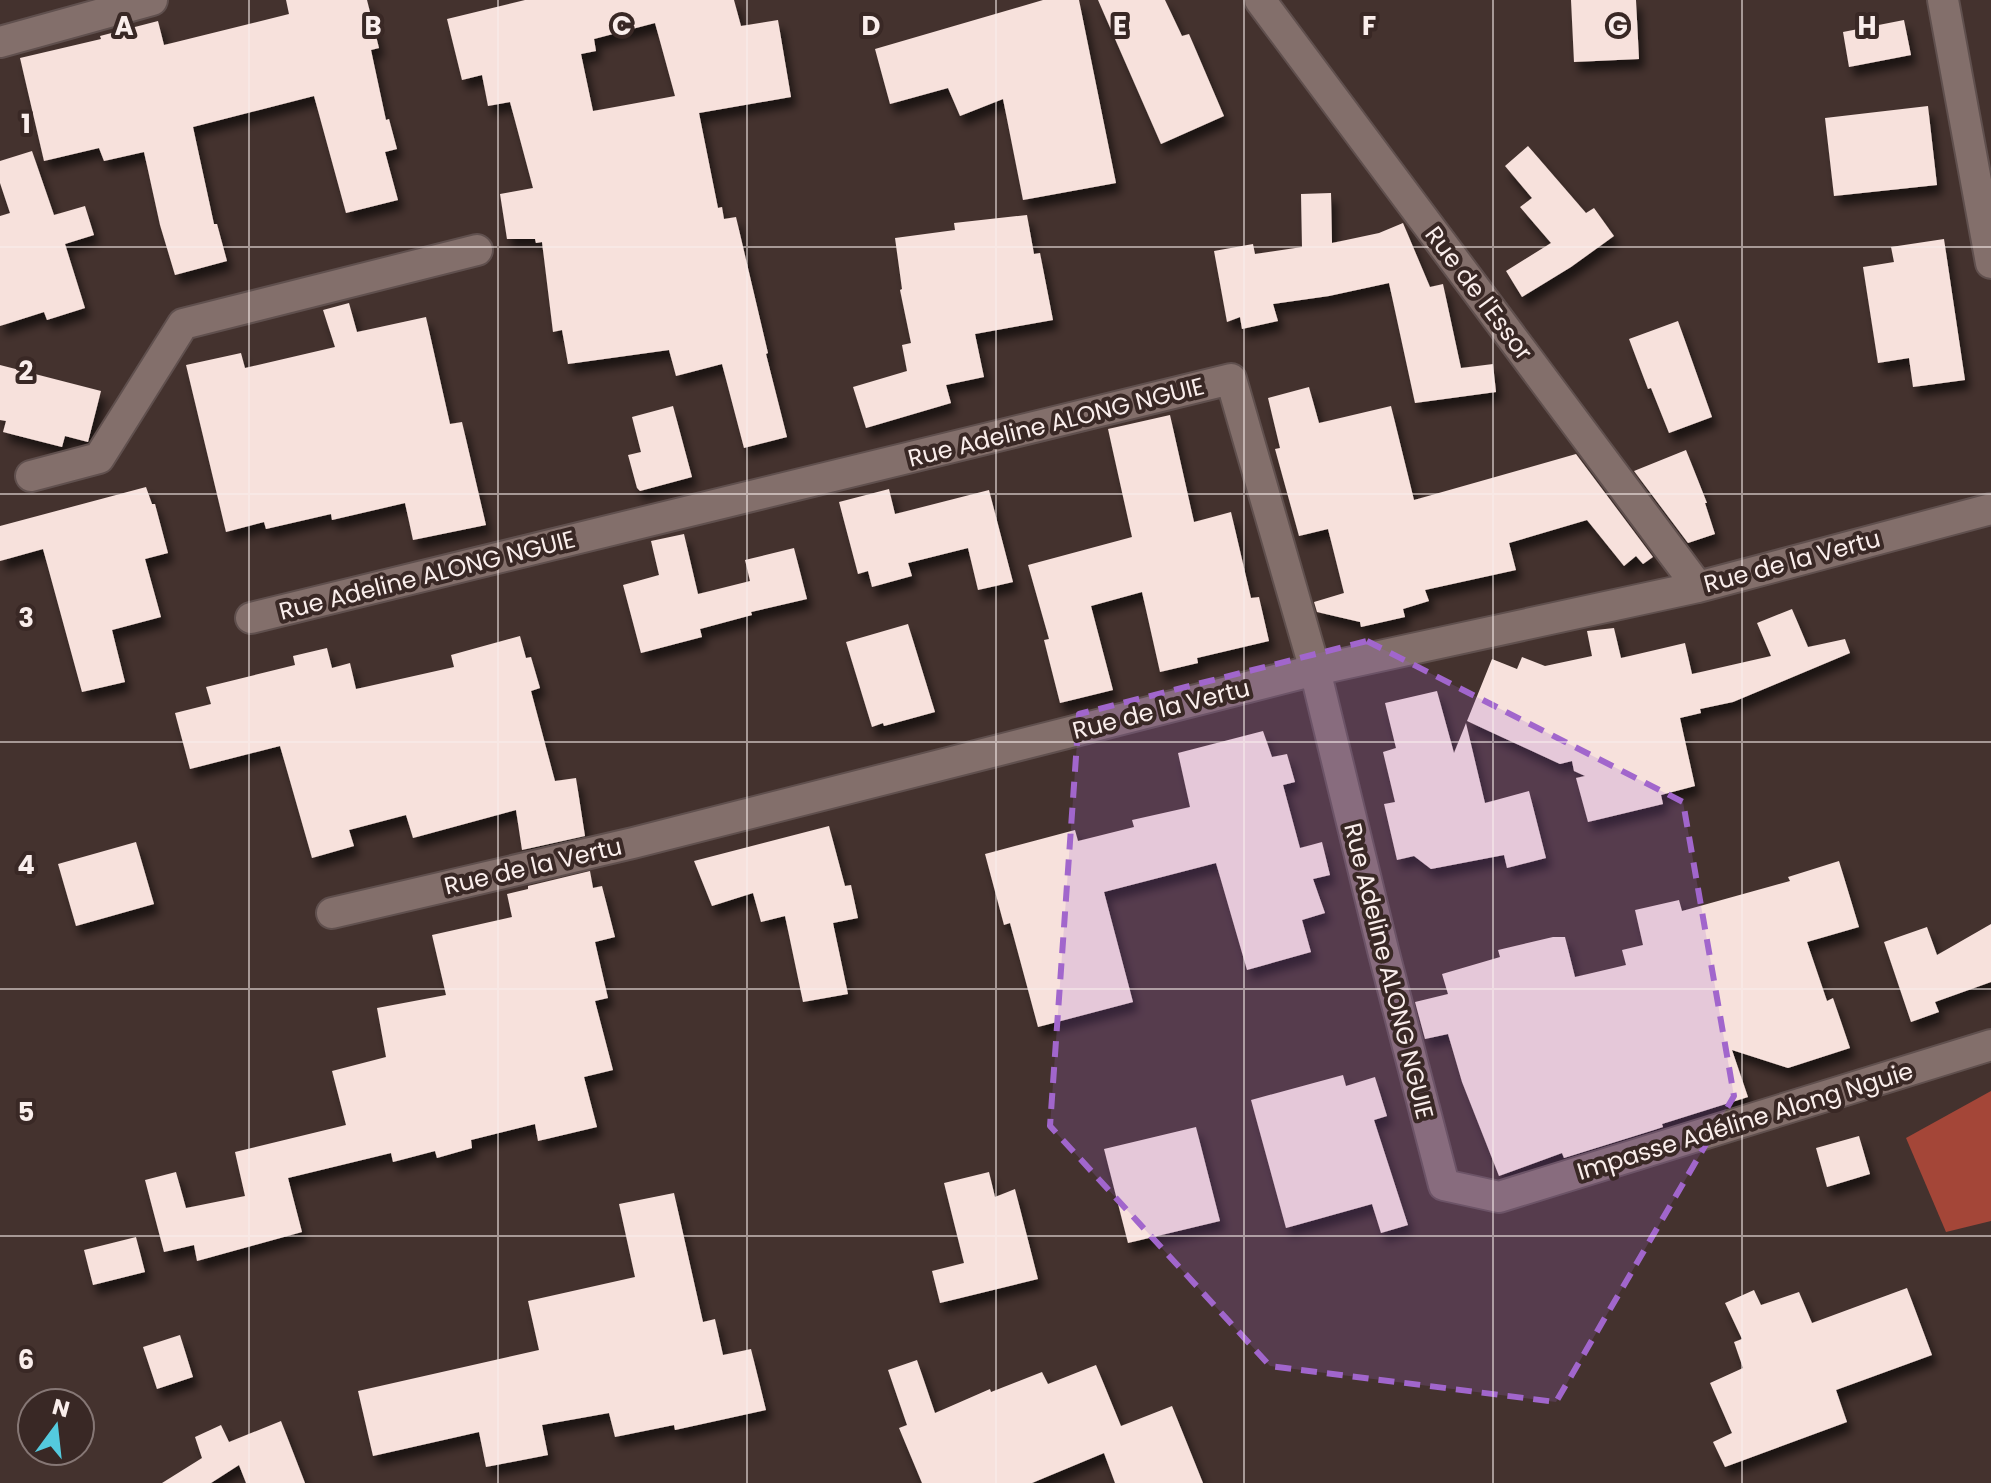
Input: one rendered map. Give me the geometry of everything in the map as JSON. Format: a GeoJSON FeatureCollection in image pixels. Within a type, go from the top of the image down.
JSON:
{"type":"FeatureCollection","features":[{"type":"Feature","properties":{"kind":"street"},"geometry":{"type":"LineString","coordinates":[[0,42],[152,0]]}},
{"type":"Feature","properties":{"kind":"street","name":"Rue de l'Essor"},"geometry":{"type":"LineString","coordinates":[[1260,0],[1698,587]]}},
{"type":"Feature","properties":{"kind":"street"},"geometry":{"type":"LineString","coordinates":[[1943,0],[1991,263]]}},
{"type":"Feature","properties":{"kind":"street"},"geometry":{"type":"LineString","coordinates":[[31,476],[99,458],[183,324],[477,250]]}},
{"type":"Feature","properties":{"kind":"street","name":"Rue Adeline ALONG NGUIE"},"geometry":{"type":"LineString","coordinates":[[251,618],[1231,379],[1315,670],[1444,1185],[1499,1197]]}},
{"type":"Feature","properties":{"kind":"street","name":"Rue de la Vertu"},"geometry":{"type":"LineString","coordinates":[[332,913],[633,843],[1315,670],[1698,587],[1991,509]]}},
{"type":"Feature","properties":{"kind":"street","name":"Impasse Adéline Along Nguie"},"geometry":{"type":"LineString","coordinates":[[1499,1197],[1991,1045]]}},
{"type":"Feature","properties":{"kind":"highlighted area"},"geometry":{"type":"Polygon","coordinates":[[[1367,641],[1683,802],[1734,1096],[1556,1402],[1270,1366],[1050,1126],[1079,714],[1367,641]]]}},
{"type":"Feature","properties":{"kind":"shaded area"},"geometry":{"type":"Polygon","coordinates":[[[1991,1091],[1991,1221],[1946,1232],[1906,1138],[1991,1091]]]}},
{"type":"Feature","properties":{"kind":"building"},"geometry":{"type":"Polygon","coordinates":[[[286,0],[367,0],[379,48],[371,50],[386,120],[389,119],[397,149],[385,152],[398,200],[346,213],[314,96],[193,127],[214,224],[217,224],[227,261],[175,275],[144,152],[104,161],[99,148],[44,161],[20,58],[101,39],[100,36],[158,21],[164,45],[289,14],[286,0]]]}},
{"type":"Feature","properties":{"kind":"building"},"geometry":{"type":"Polygon","coordinates":[[[525,0],[734,0],[741,26],[778,20],[791,97],[699,113],[718,208],[722,207],[724,219],[736,217],[787,437],[744,448],[722,364],[676,376],[669,350],[568,364],[562,330],[553,332],[542,242],[507,239],[500,194],[533,188],[510,102],[488,106],[482,75],[462,80],[447,19],[525,0]],[[655,23],[594,39],[596,51],[581,54],[593,111],[675,96],[655,23]]]}},
{"type":"Feature","properties":{"kind":"building"},"geometry":{"type":"Polygon","coordinates":[[[1043,0],[1079,0],[1116,183],[1023,200],[1003,99],[960,116],[948,88],[890,104],[875,49],[1043,0]]]}},
{"type":"Feature","properties":{"kind":"building"},"geometry":{"type":"Polygon","coordinates":[[[1098,0],[1165,0],[1182,36],[1189,34],[1224,116],[1161,144],[1098,0]]]}},
{"type":"Feature","properties":{"kind":"building"},"geometry":{"type":"Polygon","coordinates":[[[1571,0],[1636,0],[1639,59],[1574,62],[1571,0]]]}},
{"type":"Feature","properties":{"kind":"building"},"geometry":{"type":"Polygon","coordinates":[[[1904,20],[1911,55],[1849,67],[1843,32],[1904,20]]]}},
{"type":"Feature","properties":{"kind":"building"},"geometry":{"type":"Polygon","coordinates":[[[1928,106],[1937,185],[1834,196],[1825,118],[1928,106]]]}},
{"type":"Feature","properties":{"kind":"building"},"geometry":{"type":"Polygon","coordinates":[[[1528,146],[1586,213],[1594,208],[1614,236],[1522,297],[1506,271],[1551,243],[1520,207],[1532,198],[1505,166],[1528,146]]]}},
{"type":"Feature","properties":{"kind":"building"},"geometry":{"type":"Polygon","coordinates":[[[32,151],[54,215],[85,206],[94,235],[65,244],[85,308],[47,320],[44,312],[0,326],[0,216],[10,213],[0,183],[0,161],[32,151]]]}},
{"type":"Feature","properties":{"kind":"building"},"geometry":{"type":"Polygon","coordinates":[[[1331,193],[1332,243],[1379,233],[1403,223],[1430,287],[1443,284],[1461,368],[1493,364],[1496,392],[1415,403],[1389,283],[1273,304],[1278,321],[1242,329],[1240,317],[1227,322],[1214,251],[1253,244],[1255,254],[1302,247],[1301,194],[1331,193]]]}},
{"type":"Feature","properties":{"kind":"building"},"geometry":{"type":"Polygon","coordinates":[[[1027,215],[1034,254],[1040,253],[1053,320],[975,334],[984,377],[946,385],[951,403],[866,428],[853,387],[907,371],[902,345],[911,343],[900,290],[895,238],[955,230],[954,223],[1027,215]]]}},
{"type":"Feature","properties":{"kind":"building"},"geometry":{"type":"Polygon","coordinates":[[[1944,239],[1965,380],[1913,387],[1909,358],[1878,363],[1863,267],[1894,262],[1891,247],[1944,239]]]}},
{"type":"Feature","properties":{"kind":"building"},"geometry":{"type":"Polygon","coordinates":[[[349,303],[357,332],[426,317],[450,424],[462,422],[486,525],[413,540],[405,503],[332,520],[331,514],[266,529],[264,522],[226,532],[186,365],[241,353],[245,368],[335,347],[323,310],[349,303]]]}},
{"type":"Feature","properties":{"kind":"building"},"geometry":{"type":"Polygon","coordinates":[[[1678,321],[1712,417],[1669,433],[1629,339],[1678,321]]]}},
{"type":"Feature","properties":{"kind":"building"},"geometry":{"type":"Polygon","coordinates":[[[0,365],[101,391],[88,442],[65,436],[62,447],[3,432],[6,421],[0,420],[0,365]]]}},
{"type":"Feature","properties":{"kind":"building"},"geometry":{"type":"Polygon","coordinates":[[[1309,387],[1319,423],[1391,406],[1414,500],[1576,454],[1653,557],[1643,564],[1636,556],[1624,566],[1587,520],[1509,543],[1516,570],[1425,590],[1429,601],[1403,609],[1405,617],[1361,627],[1360,622],[1317,612],[1314,602],[1344,593],[1328,529],[1299,536],[1275,449],[1280,448],[1268,398],[1309,387]]]}},
{"type":"Feature","properties":{"kind":"building"},"geometry":{"type":"Polygon","coordinates":[[[673,406],[692,477],[640,491],[628,455],[641,452],[632,417],[673,406]]]}},
{"type":"Feature","properties":{"kind":"building"},"geometry":{"type":"Polygon","coordinates":[[[1170,415],[1194,522],[1231,512],[1251,598],[1259,597],[1269,641],[1197,658],[1198,663],[1160,672],[1142,592],[1091,606],[1113,690],[1060,703],[1044,640],[1049,639],[1028,565],[1132,537],[1108,429],[1170,415]]]}},
{"type":"Feature","properties":{"kind":"building"},"geometry":{"type":"Polygon","coordinates":[[[1686,450],[1707,503],[1715,534],[1688,543],[1634,471],[1686,450]]]}},
{"type":"Feature","properties":{"kind":"building"},"geometry":{"type":"Polygon","coordinates":[[[146,487],[152,504],[155,504],[168,553],[145,559],[161,617],[112,630],[125,682],[82,692],[43,549],[0,561],[0,526],[146,487]]]}},
{"type":"Feature","properties":{"kind":"building"},"geometry":{"type":"Polygon","coordinates":[[[889,489],[895,514],[989,490],[1013,582],[978,590],[968,548],[908,563],[912,576],[872,587],[868,571],[858,574],[839,502],[889,489]]]}},
{"type":"Feature","properties":{"kind":"building"},"geometry":{"type":"Polygon","coordinates":[[[684,534],[698,594],[750,581],[745,560],[794,548],[807,599],[751,612],[752,615],[700,629],[702,637],[641,653],[623,585],[659,575],[651,541],[684,534]]]}},
{"type":"Feature","properties":{"kind":"building"},"geometry":{"type":"Polygon","coordinates":[[[1792,609],[1808,647],[1845,639],[1850,653],[1733,702],[1700,709],[1701,713],[1680,718],[1695,786],[1661,795],[1663,804],[1588,822],[1576,778],[1585,776],[1574,771],[1572,761],[1560,764],[1467,721],[1492,659],[1517,669],[1522,657],[1545,666],[1592,656],[1587,631],[1614,628],[1621,658],[1685,643],[1692,674],[1771,656],[1757,623],[1792,609]]]}},
{"type":"Feature","properties":{"kind":"building"},"geometry":{"type":"Polygon","coordinates":[[[908,624],[935,712],[872,727],[846,642],[908,624]]]}},
{"type":"Feature","properties":{"kind":"building"},"geometry":{"type":"Polygon","coordinates":[[[520,636],[526,658],[531,657],[540,688],[531,691],[555,781],[576,778],[585,836],[522,850],[516,810],[413,838],[406,815],[349,830],[354,846],[312,858],[280,746],[190,769],[175,713],[211,704],[206,687],[295,665],[293,656],[327,648],[332,668],[350,663],[356,689],[454,667],[451,655],[520,636]]]}},
{"type":"Feature","properties":{"kind":"building"},"geometry":{"type":"Polygon","coordinates":[[[1437,691],[1454,753],[1466,723],[1485,803],[1529,791],[1546,858],[1507,868],[1504,855],[1431,869],[1414,856],[1397,860],[1384,804],[1395,802],[1383,752],[1396,748],[1385,703],[1437,691]]]}},
{"type":"Feature","properties":{"kind":"building"},"geometry":{"type":"Polygon","coordinates":[[[1263,731],[1272,757],[1287,754],[1295,782],[1283,785],[1300,848],[1322,842],[1330,875],[1313,879],[1325,913],[1302,920],[1311,952],[1247,970],[1216,863],[1104,892],[1133,1002],[1038,1027],[1010,923],[1004,925],[985,854],[1075,830],[1078,841],[1134,827],[1132,820],[1190,807],[1178,753],[1263,731]]]}},
{"type":"Feature","properties":{"kind":"building"},"geometry":{"type":"Polygon","coordinates":[[[829,826],[845,886],[851,885],[858,918],[833,923],[848,994],[803,1002],[785,916],[761,922],[753,893],[712,906],[694,861],[829,826]]]}},
{"type":"Feature","properties":{"kind":"building"},"geometry":{"type":"Polygon","coordinates":[[[136,842],[154,904],[76,926],[58,864],[136,842]]]}},
{"type":"Feature","properties":{"kind":"building"},"geometry":{"type":"Polygon","coordinates":[[[1839,861],[1859,927],[1807,942],[1827,1001],[1833,998],[1850,1048],[1788,1068],[1732,1050],[1748,1097],[1662,1124],[1663,1127],[1654,1130],[1564,1158],[1562,1153],[1499,1176],[1462,1082],[1448,1034],[1425,1039],[1415,1002],[1448,994],[1442,974],[1500,957],[1498,950],[1553,937],[1565,937],[1575,977],[1626,965],[1622,950],[1643,945],[1635,910],[1679,900],[1682,911],[1790,881],[1788,877],[1839,861]]]}},
{"type":"Feature","properties":{"kind":"building"},"geometry":{"type":"Polygon","coordinates":[[[590,871],[593,888],[602,886],[615,937],[595,942],[608,998],[595,1001],[613,1070],[584,1077],[597,1127],[538,1141],[535,1124],[471,1140],[472,1148],[437,1158],[435,1151],[393,1162],[391,1153],[288,1178],[302,1232],[197,1261],[194,1245],[164,1252],[145,1180],[176,1172],[186,1208],[245,1196],[235,1152],[346,1125],[332,1071],[386,1057],[377,1008],[446,995],[432,935],[512,917],[507,894],[590,871]]]}},
{"type":"Feature","properties":{"kind":"building"},"geometry":{"type":"Polygon","coordinates":[[[1991,924],[1991,982],[1935,1002],[1939,1012],[1911,1022],[1884,942],[1927,927],[1937,955],[1991,924]]]}},
{"type":"Feature","properties":{"kind":"building"},"geometry":{"type":"Polygon","coordinates":[[[1343,1075],[1346,1086],[1375,1077],[1387,1116],[1374,1120],[1408,1225],[1381,1233],[1372,1204],[1286,1228],[1251,1100],[1343,1075]]]}},
{"type":"Feature","properties":{"kind":"building"},"geometry":{"type":"Polygon","coordinates":[[[1196,1127],[1220,1221],[1128,1243],[1104,1149],[1196,1127]]]}},
{"type":"Feature","properties":{"kind":"building"},"geometry":{"type":"Polygon","coordinates":[[[1859,1136],[1870,1174],[1827,1187],[1816,1148],[1859,1136]]]}},
{"type":"Feature","properties":{"kind":"building"},"geometry":{"type":"Polygon","coordinates":[[[989,1172],[995,1197],[1015,1189],[1038,1279],[940,1303],[932,1271],[964,1263],[944,1183],[989,1172]]]}},
{"type":"Feature","properties":{"kind":"building"},"geometry":{"type":"Polygon","coordinates":[[[674,1193],[703,1322],[715,1319],[723,1355],[751,1349],[766,1410],[675,1430],[674,1425],[615,1437],[609,1413],[542,1425],[548,1455],[486,1467],[479,1432],[373,1456],[358,1391],[539,1350],[528,1301],[635,1277],[619,1204],[674,1193]]]}},
{"type":"Feature","properties":{"kind":"building"},"geometry":{"type":"Polygon","coordinates":[[[136,1237],[145,1272],[93,1285],[84,1250],[136,1237]]]}},
{"type":"Feature","properties":{"kind":"building"},"geometry":{"type":"Polygon","coordinates":[[[1907,1288],[1932,1355],[1836,1390],[1847,1422],[1725,1467],[1713,1442],[1732,1433],[1710,1383],[1743,1368],[1734,1342],[1742,1339],[1725,1303],[1754,1290],[1761,1305],[1799,1292],[1812,1323],[1907,1288]]]}},
{"type":"Feature","properties":{"kind":"building"},"geometry":{"type":"Polygon","coordinates":[[[180,1335],[193,1377],[157,1389],[143,1347],[180,1335]]]}},
{"type":"Feature","properties":{"kind":"building"},"geometry":{"type":"Polygon","coordinates":[[[917,1360],[935,1413],[990,1389],[991,1392],[1042,1372],[1048,1384],[1096,1365],[1121,1426],[1172,1406],[1203,1483],[1115,1483],[1104,1453],[1032,1483],[922,1483],[899,1428],[907,1425],[888,1370],[917,1360]]]}},
{"type":"Feature","properties":{"kind":"building"},"geometry":{"type":"Polygon","coordinates":[[[281,1421],[305,1483],[246,1483],[239,1465],[211,1483],[162,1483],[202,1458],[195,1437],[221,1425],[229,1442],[281,1421]]]}}]}
